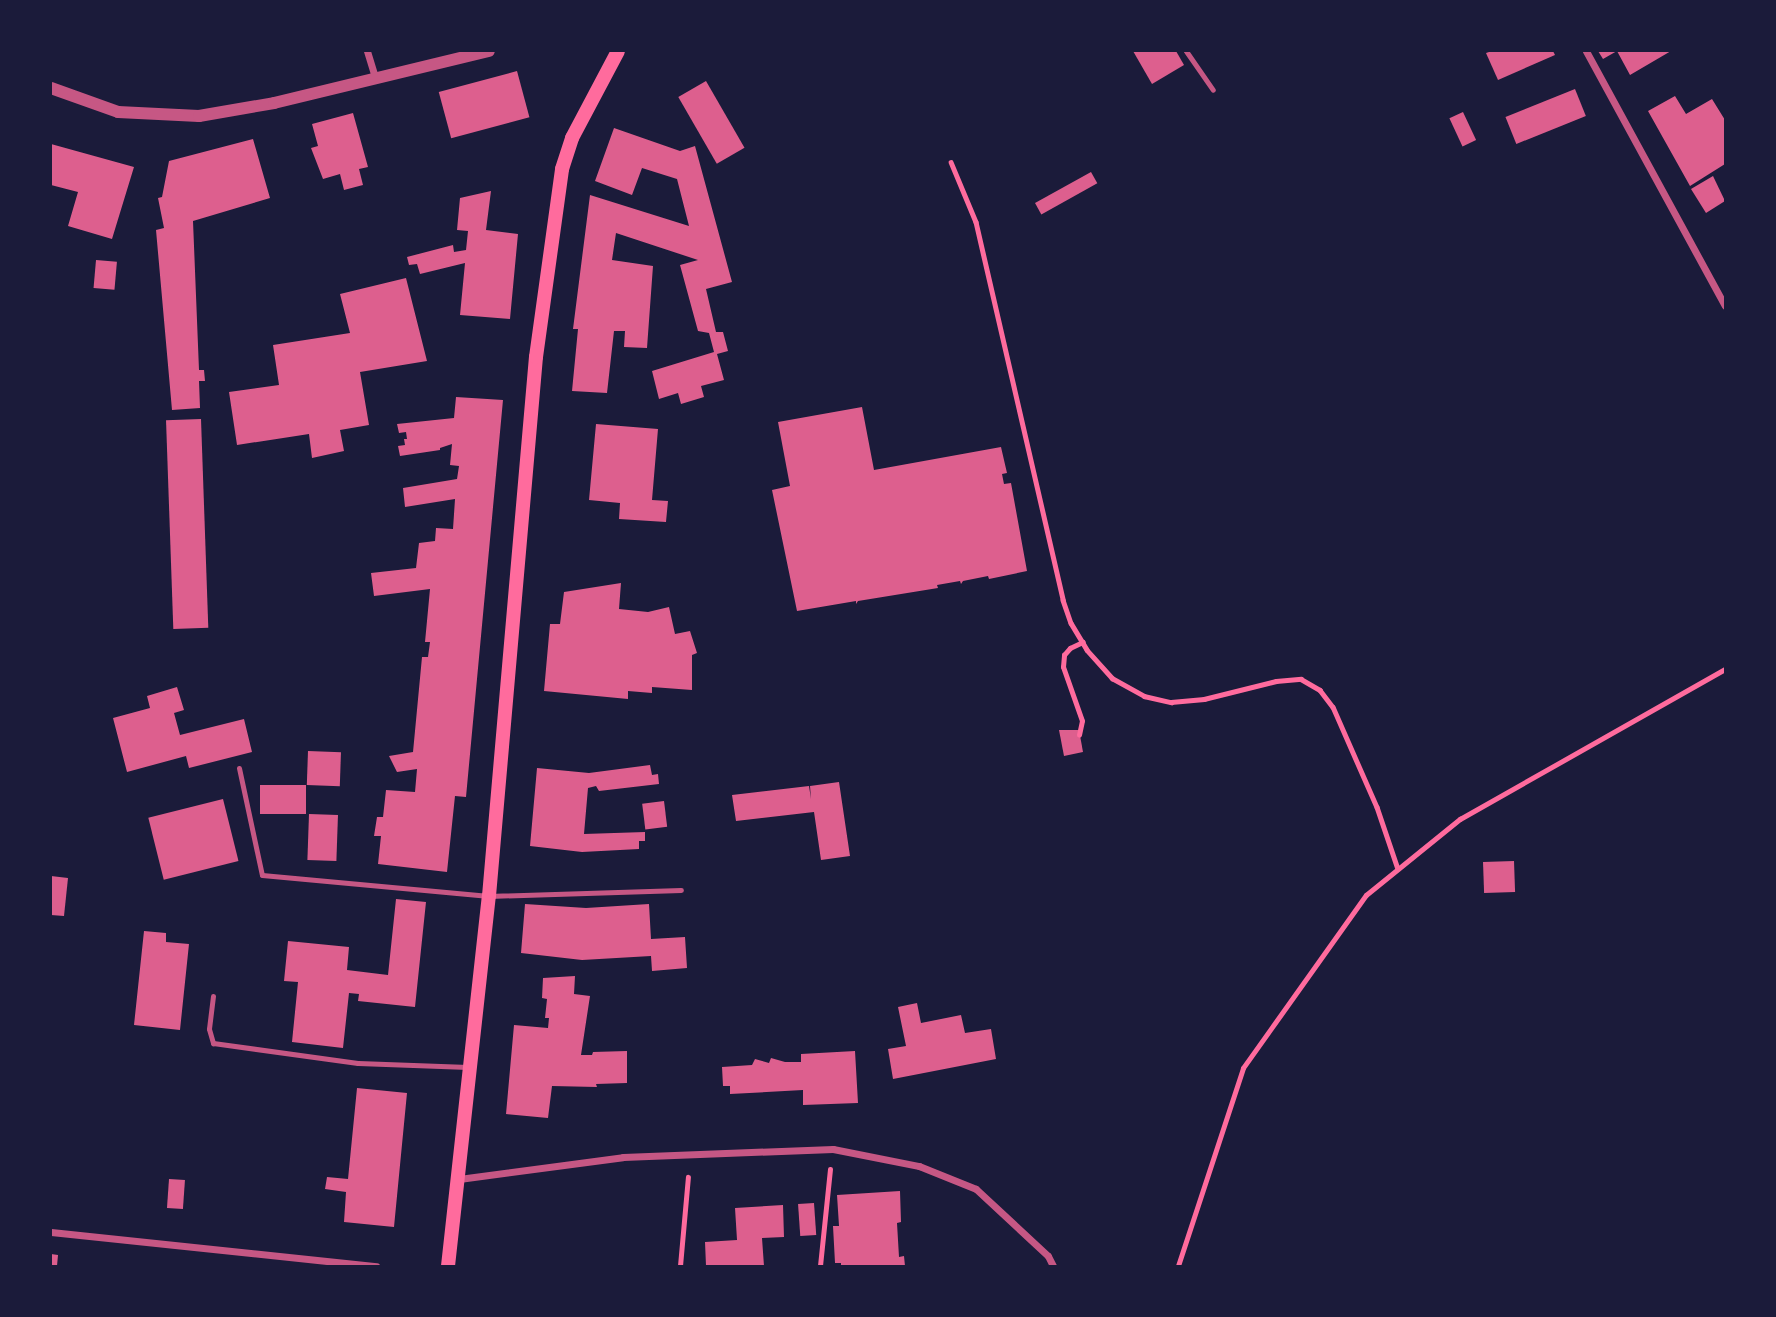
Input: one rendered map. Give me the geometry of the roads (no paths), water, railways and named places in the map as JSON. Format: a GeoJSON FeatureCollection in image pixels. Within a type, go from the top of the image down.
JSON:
{"type":"FeatureCollection","features":[{"type":"Feature","properties":{"kind":"main road"},"geometry":{"type":"LineString","coordinates":[[448,1266],[489,896],[536,357],[562,169],[572,138],[618,51]]}},
{"type":"Feature","properties":{"kind":"street"},"geometry":{"type":"LineString","coordinates":[[367,51],[375,78]]}},
{"type":"Feature","properties":{"kind":"street"},"geometry":{"type":"LineString","coordinates":[[51,88],[118,111],[199,117],[274,103],[489,51]]}},
{"type":"Feature","properties":{"kind":"street"},"geometry":{"type":"LineString","coordinates":[[1586,51],[1725,306]]}},
{"type":"Feature","properties":{"kind":"street"},"geometry":{"type":"LineString","coordinates":[[459,1179],[624,1157],[833,1149],[919,1166],[976,1189],[1048,1256],[1053,1266]]}},
{"type":"Feature","properties":{"kind":"street"},"geometry":{"type":"LineString","coordinates":[[51,1232],[376,1266]]}},
{"type":"Feature","properties":{"kind":"lane"},"geometry":{"type":"LineString","coordinates":[[1186,51],[1213,90]]}},
{"type":"Feature","properties":{"kind":"lane"},"geometry":{"type":"LineString","coordinates":[[239,768],[261,875],[489,896],[681,890]]}},
{"type":"Feature","properties":{"kind":"lane"},"geometry":{"type":"LineString","coordinates":[[213,996],[209,1029],[213,1043],[358,1063],[471,1068]]}}]}
